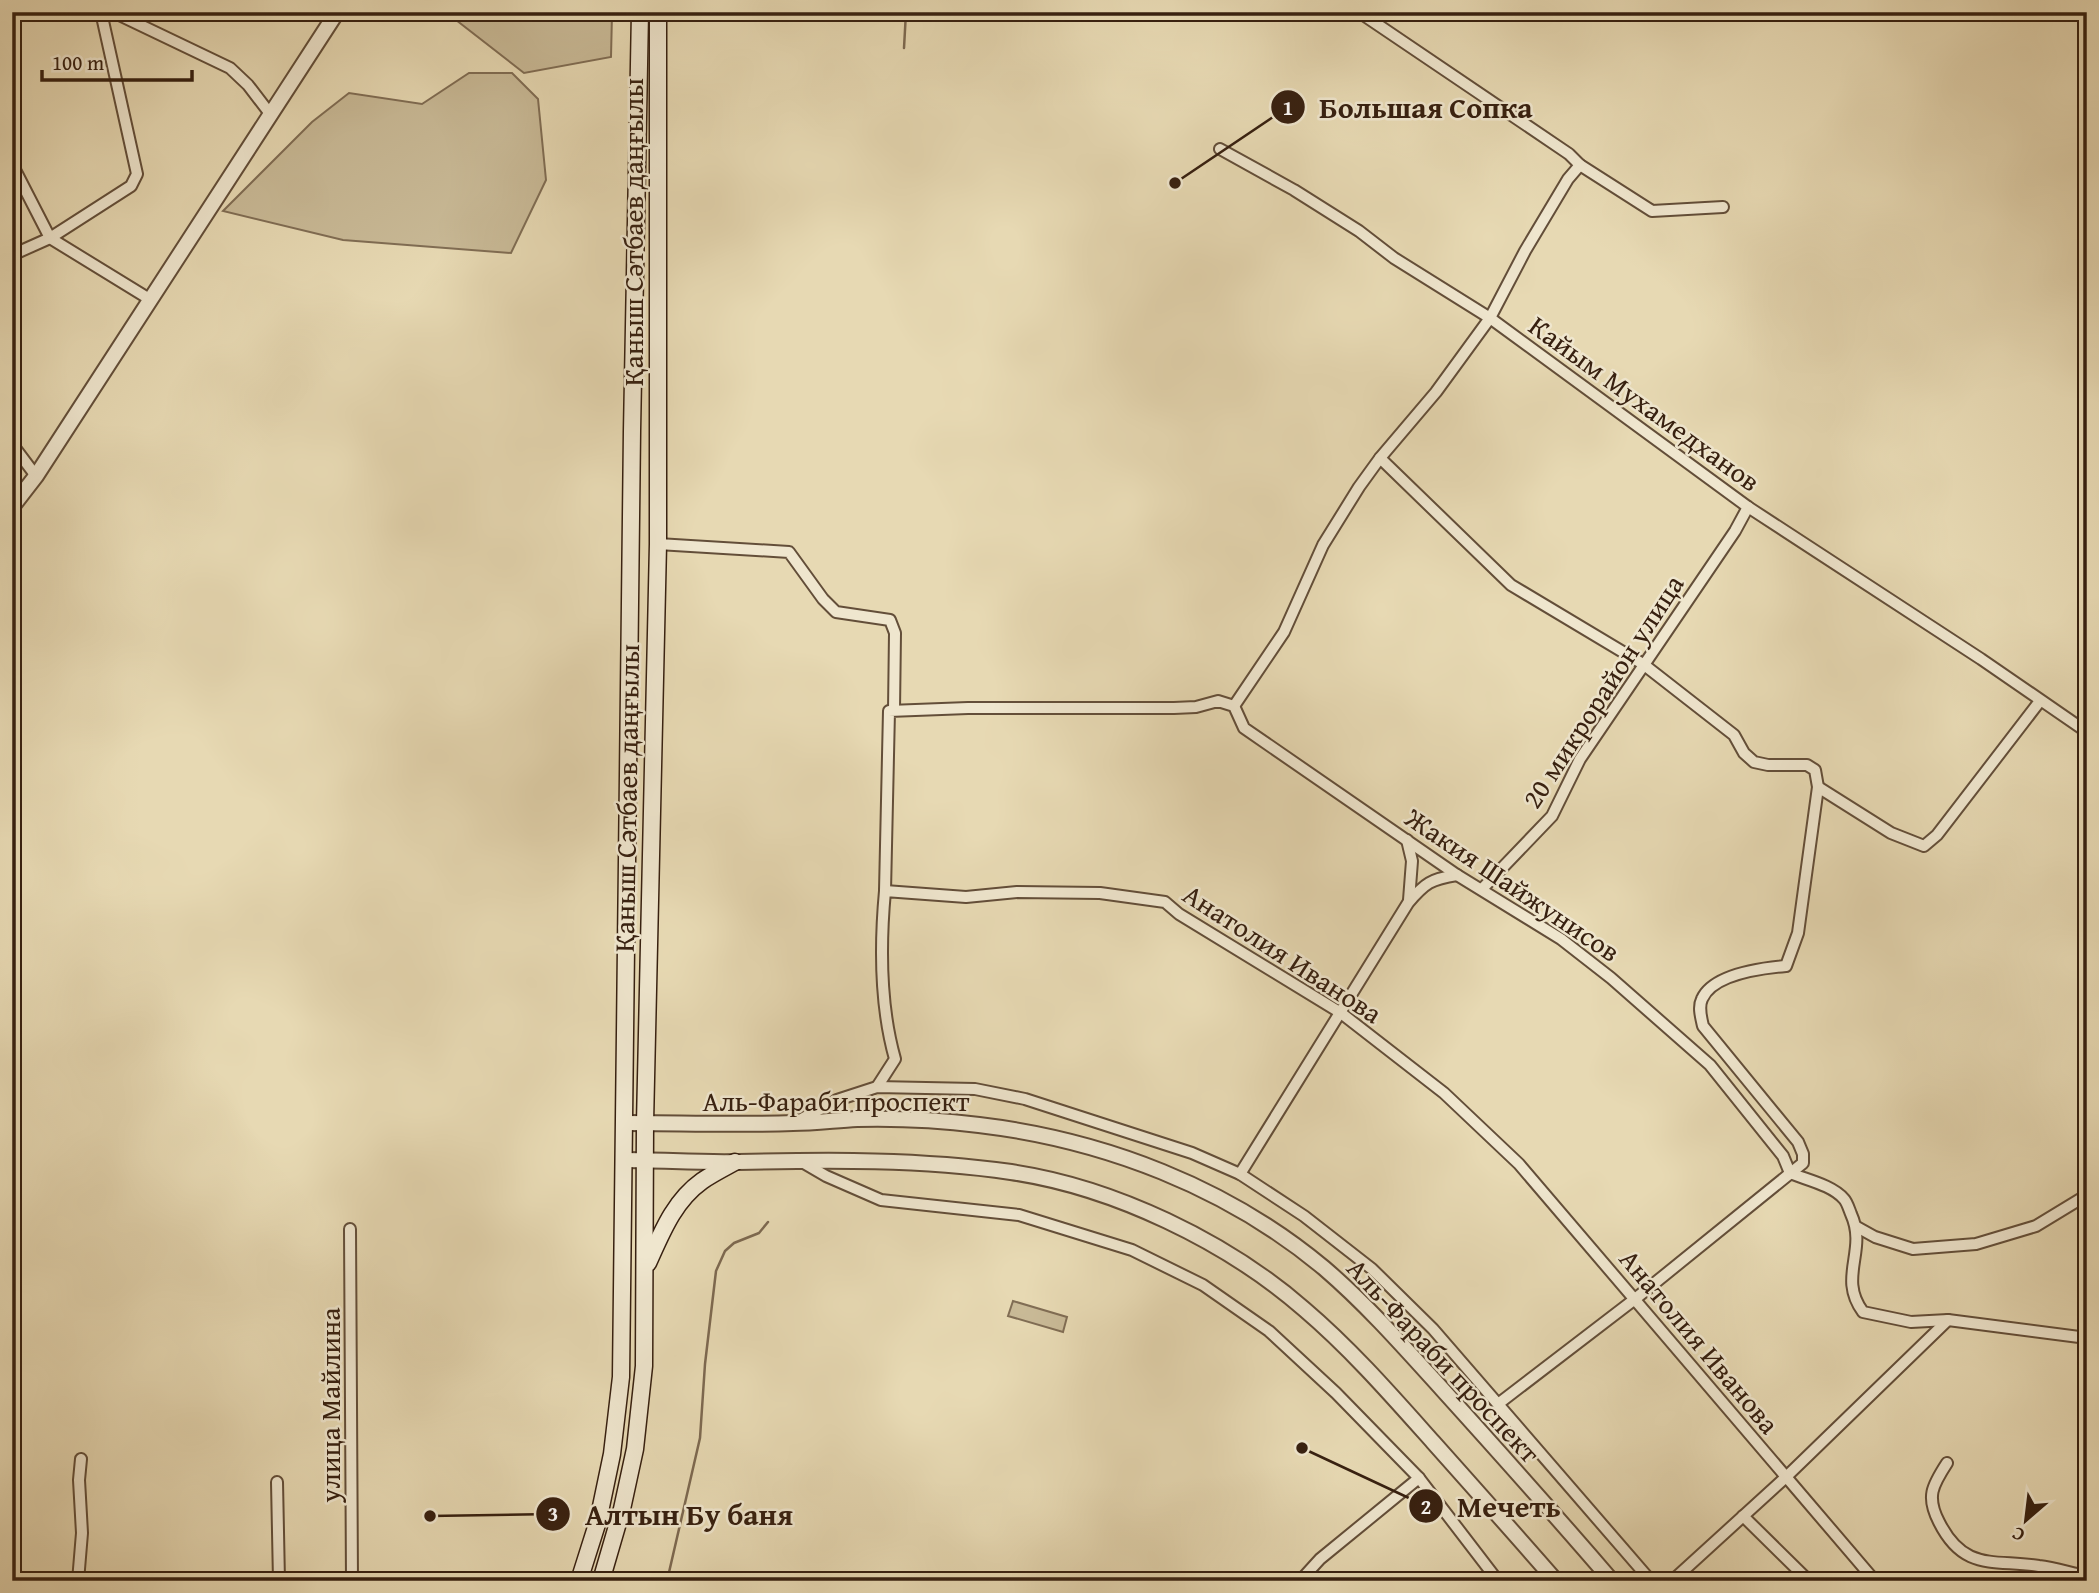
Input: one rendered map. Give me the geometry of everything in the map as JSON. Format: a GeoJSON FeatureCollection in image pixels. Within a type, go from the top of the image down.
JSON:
{"type":"FeatureCollection","features":[{"type":"Feature","properties":{"kind":"main road","name":"Қаныш Сәтбаев даңғылы"},"geometry":{"type":"LineString","coordinates":[[579,1581],[598,1521],[612,1454],[621,1377],[632,417],[640,12]]}},
{"type":"Feature","properties":{"kind":"main road","name":"Қаныш Сәтбаев даңғылы"},"geometry":{"type":"LineString","coordinates":[[601,1581],[622,1508],[635,1449],[644,1366],[645,1123],[658,544],[658,12]]}},
{"type":"Feature","properties":{"kind":"main road"},"geometry":{"type":"LineString","coordinates":[[646,1268],[665,1225],[682,1198],[702,1181],[736,1162]]}},
{"type":"Feature","properties":{"kind":"street"},"geometry":{"type":"LineString","coordinates":[[12,254],[50,238],[131,186],[137,174],[101,12]]}},
{"type":"Feature","properties":{"kind":"street"},"geometry":{"type":"LineString","coordinates":[[113,12],[230,68],[248,85],[271,115]]}},
{"type":"Feature","properties":{"kind":"street"},"geometry":{"type":"LineString","coordinates":[[12,507],[36,476],[337,12]]}},
{"type":"Feature","properties":{"kind":"street"},"geometry":{"type":"LineString","coordinates":[[1359,12],[1569,154],[1580,165],[1652,211],[1723,207]]}},
{"type":"Feature","properties":{"kind":"street","name":"Кайым Мухамедханов"},"geometry":{"type":"LineString","coordinates":[[1220,149],[1294,190],[1359,231],[1394,258],[1490,318],[1748,507],[1969,651],[2087,732]]}},
{"type":"Feature","properties":{"kind":"street"},"geometry":{"type":"LineString","coordinates":[[12,164],[50,238],[151,300]]}},
{"type":"Feature","properties":{"kind":"street"},"geometry":{"type":"LineString","coordinates":[[891,710],[1174,708],[1196,707],[1218,701],[1234,706],[1284,632],[1323,545],[1380,458],[1436,392],[1490,318],[1525,251],[1568,179],[1580,165]]}},
{"type":"Feature","properties":{"kind":"street"},"geometry":{"type":"LineString","coordinates":[[12,444],[36,476]]}},
{"type":"Feature","properties":{"kind":"street"},"geometry":{"type":"LineString","coordinates":[[1380,458],[1511,585],[1643,664],[1734,735],[1744,753],[1754,762],[1768,765],[1807,765],[1815,770],[1818,787],[1798,933],[1786,966],[1750,970],[1724,980],[1701,999],[1700,1009],[1703,1026],[1798,1142],[1803,1163],[1635,1299],[1498,1404]]}},
{"type":"Feature","properties":{"kind":"street","name":"20 микрорайон улица"},"geometry":{"type":"LineString","coordinates":[[1482,889],[1552,816],[1580,759],[1735,531],[1748,507]]}},
{"type":"Feature","properties":{"kind":"street"},"geometry":{"type":"LineString","coordinates":[[658,544],[789,552],[795,556],[823,599],[836,612],[890,620],[895,633],[891,710],[887,716],[882,956],[889,1037],[895,1059],[877,1087]]}},
{"type":"Feature","properties":{"kind":"street"},"geometry":{"type":"LineString","coordinates":[[1818,787],[1891,833],[1924,846],[1937,835],[2040,701]]}},
{"type":"Feature","properties":{"kind":"street","name":"Жакия Шайжунисов"},"geometry":{"type":"LineString","coordinates":[[1234,706],[1244,728],[1457,875],[1571,947],[1611,978],[1710,1065],[1783,1156],[1790,1173]]}},
{"type":"Feature","properties":{"kind":"street"},"geometry":{"type":"LineString","coordinates":[[1407,840],[1412,861],[1408,903]]}},
{"type":"Feature","properties":{"kind":"street"},"geometry":{"type":"LineString","coordinates":[[1240,1174],[1408,903],[1422,886],[1435,878],[1457,875]]}},
{"type":"Feature","properties":{"kind":"street","name":"Анатолия Иванова"},"geometry":{"type":"LineString","coordinates":[[885,891],[966,897],[1017,892],[1100,893],[1165,902],[1180,914],[1341,1013],[1444,1093],[1519,1164],[1875,1581]]}},
{"type":"Feature","properties":{"kind":"street"},"geometry":{"type":"LineString","coordinates":[[793,1124],[837,1100],[877,1087],[975,1089],[1026,1100],[1192,1153],[1240,1174],[1304,1216],[1372,1269],[1433,1329],[1651,1581]]}},
{"type":"Feature","properties":{"kind":"street","name":"Аль-Фараби проспект"},"geometry":{"type":"LineString","coordinates":[[624,1123],[793,1124],[859,1119],[978,1125],[1086,1145],[1183,1180],[1232,1205],[1281,1236],[1323,1268],[1371,1312],[1612,1581]]}},
{"type":"Feature","properties":{"kind":"street"},"geometry":{"type":"LineString","coordinates":[[624,1160],[800,1160],[942,1164],[1014,1172],[1074,1186],[1144,1211],[1198,1237],[1249,1267],[1302,1307],[1348,1349],[1556,1581]]}},
{"type":"Feature","properties":{"kind":"street"},"geometry":{"type":"LineString","coordinates":[[800,1160],[827,1176],[881,1200],[1019,1214],[1132,1250],[1203,1285],[1269,1331],[1317,1374],[1419,1478],[1498,1581]]}},
{"type":"Feature","properties":{"kind":"street"},"geometry":{"type":"LineString","coordinates":[[1790,1173],[1826,1186],[1844,1199],[1857,1227],[1852,1271],[1854,1300],[1863,1312],[1911,1322],[1948,1320],[2087,1338]]}},
{"type":"Feature","properties":{"kind":"street"},"geometry":{"type":"LineString","coordinates":[[1857,1227],[1875,1237],[1913,1249],[1976,1244],[2036,1226],[2087,1195]]}},
{"type":"Feature","properties":{"kind":"street","name":"улица Майлина"},"geometry":{"type":"LineString","coordinates":[[350,1229],[352,1581]]}},
{"type":"Feature","properties":{"kind":"street"},"geometry":{"type":"LineString","coordinates":[[1672,1581],[1786,1477],[1948,1320]]}},
{"type":"Feature","properties":{"kind":"street"},"geometry":{"type":"LineString","coordinates":[[78,1581],[82,1533],[79,1480],[81,1459]]}},
{"type":"Feature","properties":{"kind":"street"},"geometry":{"type":"LineString","coordinates":[[1947,1464],[1933,1484],[1931,1507],[1944,1533],[1963,1554],[1990,1563],[2039,1565],[2087,1576]]}},
{"type":"Feature","properties":{"kind":"street"},"geometry":{"type":"LineString","coordinates":[[1300,1581],[1320,1559],[1419,1478]]}},
{"type":"Feature","properties":{"kind":"street"},"geometry":{"type":"LineString","coordinates":[[277,1482],[279,1581]]}},
{"type":"Feature","properties":{"kind":"street"},"geometry":{"type":"LineString","coordinates":[[1743,1516],[1809,1581]]}},
{"type":"Feature","properties":{"kind":"shaded area"},"geometry":{"type":"Polygon","coordinates":[[[447,13],[612,14],[611,57],[524,73],[447,13]]]}},
{"type":"Feature","properties":{"kind":"shaded area"},"geometry":{"type":"Polygon","coordinates":[[[469,73],[512,73],[538,99],[546,180],[511,253],[343,240],[223,211],[312,122],[349,93],[422,104],[469,73]]]}},
{"type":"Feature","properties":{"kind":"shaded area"},"geometry":{"type":"Polygon","coordinates":[[[1013,1301],[1067,1317],[1063,1332],[1008,1316],[1013,1301]]]}},
{"type":"Feature","properties":{"kind":"waterway"},"geometry":{"type":"LineString","coordinates":[[904,48],[906,12]]}},
{"type":"Feature","properties":{"kind":"waterway"},"geometry":{"type":"LineString","coordinates":[[667,1581],[700,1438],[716,1271],[725,1251],[734,1243],[759,1233],[768,1222]]}},
{"type":"Feature","properties":{"kind":"place","name":"Большая Сопка"},"geometry":{"type":"Point","coordinates":[1175,183]}},
{"type":"Feature","properties":{"kind":"place","name":"Мечеть"},"geometry":{"type":"Point","coordinates":[1302,1448]}},
{"type":"Feature","properties":{"kind":"place","name":"Алтын Бу баня"},"geometry":{"type":"Point","coordinates":[430,1516]}}]}
